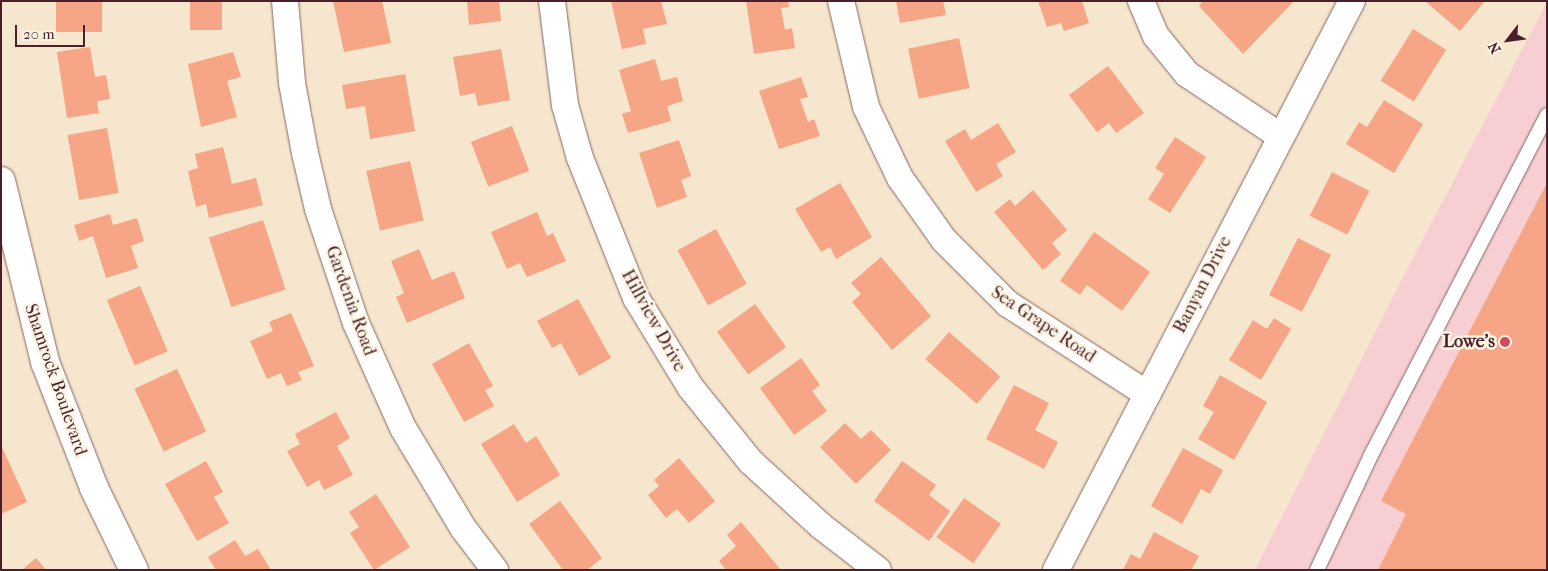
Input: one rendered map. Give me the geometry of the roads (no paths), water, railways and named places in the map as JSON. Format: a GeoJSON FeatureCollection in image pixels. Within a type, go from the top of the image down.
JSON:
{"type":"FeatureCollection","features":[{"type":"Feature","properties":{"kind":"street","name":"Gardenia Road"},"geometry":{"type":"LineString","coordinates":[[286,1],[292,83],[305,153],[318,209],[356,323],[403,428],[463,528],[495,570]]}},
{"type":"Feature","properties":{"kind":"street","name":"Hillview Drive"},"geometry":{"type":"LineString","coordinates":[[552,1],[565,105],[580,158],[613,247],[645,315],[691,388],[751,462],[821,526],[878,570]]}},
{"type":"Feature","properties":{"kind":"street","name":"Sea Grape Road"},"geometry":{"type":"LineString","coordinates":[[841,1],[866,107],[900,178],[944,240],[1008,304],[1147,394]]}},
{"type":"Feature","properties":{"kind":"street"},"geometry":{"type":"LineString","coordinates":[[1141,1],[1156,36],[1187,74],[1280,136]]}},
{"type":"Feature","properties":{"kind":"street","name":"Banyan Drive"},"geometry":{"type":"LineString","coordinates":[[1056,570],[1280,136],[1352,1]]}},
{"type":"Feature","properties":{"kind":"street","name":"Shamrock Boulevard"},"geometry":{"type":"LineString","coordinates":[[1,180],[45,362],[94,488],[134,570]]}},
{"type":"Feature","properties":{"kind":"lane"},"geometry":{"type":"LineString","coordinates":[[1317,570],[1371,455],[1547,115]]}},
{"type":"Feature","properties":{"kind":"place","name":"Lowe's"},"geometry":{"type":"Point","coordinates":[1505,342]}}]}
